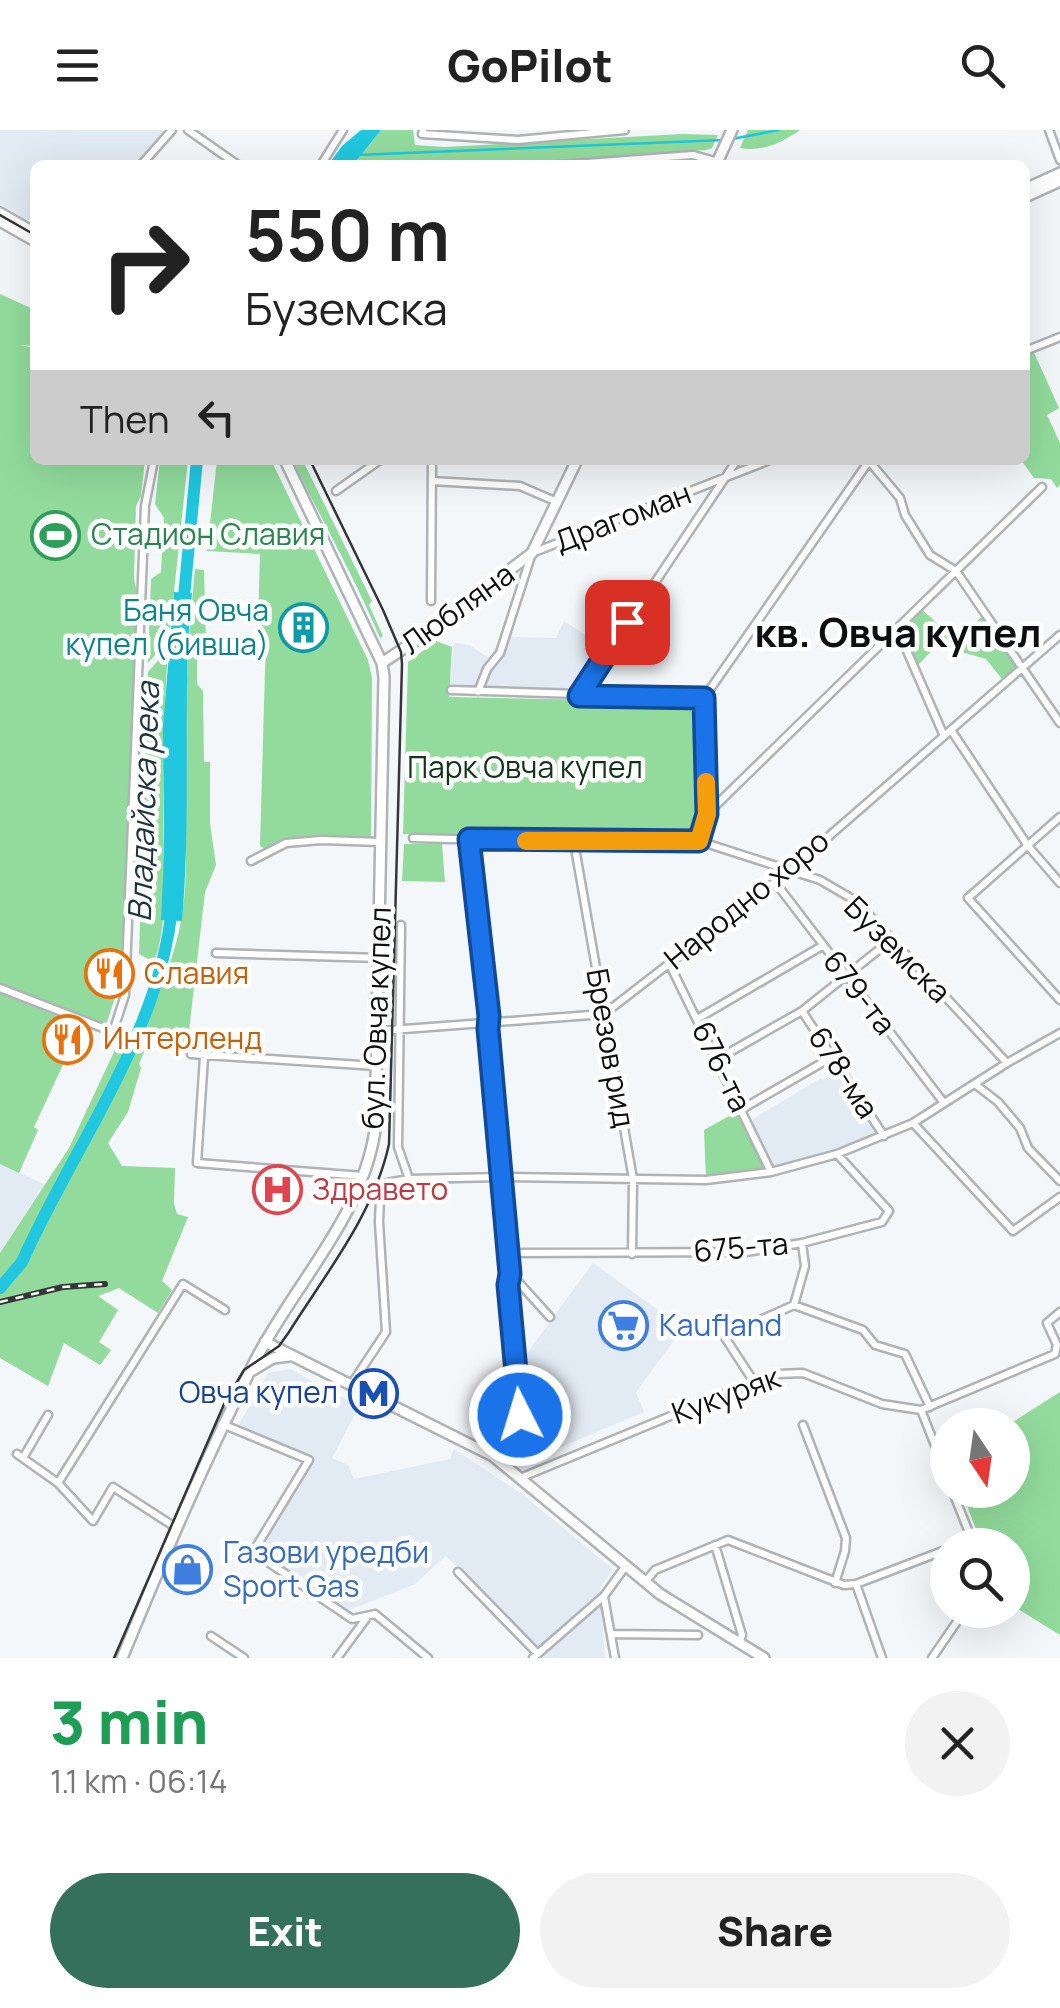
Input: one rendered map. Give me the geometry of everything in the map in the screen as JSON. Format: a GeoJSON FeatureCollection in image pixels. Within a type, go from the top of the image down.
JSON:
{"type":"FeatureCollection","features":[{"type":"Feature","properties":{"kind":"main road"},"geometry":{"type":"LineString","coordinates":[[718,160],[732,132]]}},
{"type":"Feature","properties":{"kind":"main road"},"geometry":{"type":"LineString","coordinates":[[1030,186],[1060,177]]}},
{"type":"Feature","properties":{"kind":"main road"},"geometry":{"type":"LineString","coordinates":[[1030,193],[1060,177]]}},
{"type":"Feature","properties":{"kind":"main road"},"geometry":{"type":"LineString","coordinates":[[0,212],[30,230]]}},
{"type":"Feature","properties":{"kind":"main road"},"geometry":{"type":"LineString","coordinates":[[0,221],[30,238]]}},
{"type":"Feature","properties":{"kind":"main road","name":"бул. Овча купел"},"geometry":{"type":"LineString","coordinates":[[122,1658],[222,1424],[364,1176],[375,1130],[382,662],[287,465]]}},
{"type":"Feature","properties":{"kind":"main road","name":"Любляна"},"geometry":{"type":"LineString","coordinates":[[382,662],[428,632],[532,552],[575,465]]}},
{"type":"Feature","properties":{"kind":"main road"},"geometry":{"type":"LineString","coordinates":[[266,1342],[493,1456],[645,1582],[763,1658]]}},
{"type":"Feature","properties":{"kind":"main road"},"geometry":{"type":"LineString","coordinates":[[250,1371],[273,1358],[293,1356]]}},
{"type":"Feature","properties":{"kind":"street"},"geometry":{"type":"LineString","coordinates":[[145,160],[172,130]]}},
{"type":"Feature","properties":{"kind":"street"},"geometry":{"type":"LineString","coordinates":[[188,130],[229,160]]}},
{"type":"Feature","properties":{"kind":"street"},"geometry":{"type":"LineString","coordinates":[[325,160],[343,130]]}},
{"type":"Feature","properties":{"kind":"street"},"geometry":{"type":"LineString","coordinates":[[422,130],[422,134],[478,140],[625,130]]}},
{"type":"Feature","properties":{"kind":"street"},"geometry":{"type":"LineString","coordinates":[[1049,130],[1060,160]]}},
{"type":"Feature","properties":{"kind":"street"},"geometry":{"type":"LineString","coordinates":[[626,160],[693,155],[708,160]]}},
{"type":"Feature","properties":{"kind":"street"},"geometry":{"type":"LineString","coordinates":[[1030,348],[1060,337]]}},
{"type":"Feature","properties":{"kind":"street"},"geometry":{"type":"LineString","coordinates":[[0,988],[113,1032],[125,995],[145,506],[153,465]]}},
{"type":"Feature","properties":{"kind":"street"},"geometry":{"type":"LineString","coordinates":[[336,491],[373,465]]}},
{"type":"Feature","properties":{"kind":"street"},"geometry":{"type":"LineString","coordinates":[[432,465],[432,601]]}},
{"type":"Feature","properties":{"kind":"street"},"geometry":{"type":"LineString","coordinates":[[579,696],[734,465]]}},
{"type":"Feature","properties":{"kind":"street","name":"Драгоман"},"geometry":{"type":"LineString","coordinates":[[532,552],[758,465]]}},
{"type":"Feature","properties":{"kind":"street"},"geometry":{"type":"LineString","coordinates":[[699,841],[707,814],[704,698],[866,465]]}},
{"type":"Feature","properties":{"kind":"street"},"geometry":{"type":"LineString","coordinates":[[873,465],[900,498],[930,556],[956,571],[1060,723]]}},
{"type":"Feature","properties":{"kind":"street"},"geometry":{"type":"LineString","coordinates":[[432,482],[520,486],[557,502]]}},
{"type":"Feature","properties":{"kind":"street"},"geometry":{"type":"LineString","coordinates":[[707,814],[1042,487]]}},
{"type":"Feature","properties":{"kind":"street","name":"Любляна"},"geometry":{"type":"LineString","coordinates":[[478,692],[487,669],[500,653],[532,552]]}},
{"type":"Feature","properties":{"kind":"street"},"geometry":{"type":"LineString","coordinates":[[897,628],[944,736]]}},
{"type":"Feature","properties":{"kind":"street","name":"Народно хоро"},"geometry":{"type":"LineString","coordinates":[[604,1014],[775,882],[1060,635]]}},
{"type":"Feature","properties":{"kind":"street"},"geometry":{"type":"LineString","coordinates":[[451,690],[704,698]]}},
{"type":"Feature","properties":{"kind":"street"},"geometry":{"type":"LineString","coordinates":[[951,730],[1028,846],[1060,883]]}},
{"type":"Feature","properties":{"kind":"street"},"geometry":{"type":"LineString","coordinates":[[1060,817],[968,898],[1060,1000]]}},
{"type":"Feature","properties":{"kind":"street","name":"Буземска"},"geometry":{"type":"LineString","coordinates":[[412,838],[699,841],[820,880],[856,901],[1007,1063]]}},
{"type":"Feature","properties":{"kind":"street"},"geometry":{"type":"LineString","coordinates":[[469,839],[520,1415],[493,1456]]}},
{"type":"Feature","properties":{"kind":"street"},"geometry":{"type":"LineString","coordinates":[[251,861],[286,843],[382,842]]}},
{"type":"Feature","properties":{"kind":"street","name":"Брезов рид"},"geometry":{"type":"LineString","coordinates":[[574,842],[632,1179],[632,1254]]}},
{"type":"Feature","properties":{"kind":"street","name":"679-та"},"geometry":{"type":"LineString","coordinates":[[775,882],[944,1103]]}},
{"type":"Feature","properties":{"kind":"street"},"geometry":{"type":"LineString","coordinates":[[401,925],[398,1147],[410,1178]]}},
{"type":"Feature","properties":{"kind":"street"},"geometry":{"type":"LineString","coordinates":[[716,1060],[802,1011],[891,940]]}},
{"type":"Feature","properties":{"kind":"street"},"geometry":{"type":"LineString","coordinates":[[697,1018],[822,946]]}},
{"type":"Feature","properties":{"kind":"street"},"geometry":{"type":"LineString","coordinates":[[216,953],[378,958]]}},
{"type":"Feature","properties":{"kind":"street","name":"676-та"},"geometry":{"type":"LineString","coordinates":[[669,963],[772,1172]]}},
{"type":"Feature","properties":{"kind":"street","name":"678-ма"},"geometry":{"type":"LineString","coordinates":[[802,1011],[884,1136]]}},
{"type":"Feature","properties":{"kind":"street"},"geometry":{"type":"LineString","coordinates":[[378,1032],[604,1014]]}},
{"type":"Feature","properties":{"kind":"street"},"geometry":{"type":"LineString","coordinates":[[351,1385],[386,1332],[379,1222],[382,1188],[393,1180],[706,1180],[772,1172],[836,1154],[913,1123],[1007,1063],[1059,1036]]}},
{"type":"Feature","properties":{"kind":"street"},"geometry":{"type":"LineString","coordinates":[[190,1054],[377,1066]]}},
{"type":"Feature","properties":{"kind":"street"},"geometry":{"type":"LineString","coordinates":[[204,1057],[197,1163],[364,1176]]}},
{"type":"Feature","properties":{"kind":"street"},"geometry":{"type":"LineString","coordinates":[[742,1109],[832,1057]]}},
{"type":"Feature","properties":{"kind":"street"},"geometry":{"type":"LineString","coordinates":[[976,1084],[998,1102],[1020,1128],[1028,1148],[1060,1181]]}},
{"type":"Feature","properties":{"kind":"street"},"geometry":{"type":"LineString","coordinates":[[913,1123],[1013,1231],[1059,1200]]}},
{"type":"Feature","properties":{"kind":"street","name":"675-та"},"geometry":{"type":"LineString","coordinates":[[506,1253],[746,1252],[802,1243],[882,1222],[890,1211],[836,1154]]}},
{"type":"Feature","properties":{"kind":"street"},"geometry":{"type":"LineString","coordinates":[[794,1306],[805,1266],[802,1243]]}},
{"type":"Feature","properties":{"kind":"street"},"geometry":{"type":"LineString","coordinates":[[510,1274],[550,1317]]}},
{"type":"Feature","properties":{"kind":"street"},"geometry":{"type":"LineString","coordinates":[[58,1483],[183,1284],[224,1310]]}},
{"type":"Feature","properties":{"kind":"street"},"geometry":{"type":"LineString","coordinates":[[754,1382],[724,1336],[794,1306],[863,1330],[873,1344],[904,1354],[930,1407]]}},
{"type":"Feature","properties":{"kind":"street","name":"Кукуряк"},"geometry":{"type":"LineString","coordinates":[[520,1478],[754,1382],[790,1372],[803,1373],[882,1404],[921,1410],[1056,1354],[1047,1322],[1060,1312]]}},
{"type":"Feature","properties":{"kind":"street"},"geometry":{"type":"LineString","coordinates":[[921,1410],[930,1433]]}},
{"type":"Feature","properties":{"kind":"street"},"geometry":{"type":"LineString","coordinates":[[48,1415],[20,1456],[58,1483],[93,1520],[113,1487],[175,1527]]}},
{"type":"Feature","properties":{"kind":"street"},"geometry":{"type":"LineString","coordinates":[[222,1424],[309,1460],[255,1552],[361,1625]]}},
{"type":"Feature","properties":{"kind":"street"},"geometry":{"type":"LineString","coordinates":[[802,1425],[846,1538],[835,1583]]}},
{"type":"Feature","properties":{"kind":"street"},"geometry":{"type":"LineString","coordinates":[[645,1582],[655,1570],[715,1544],[732,1541],[835,1583],[856,1584],[930,1555]]}},
{"type":"Feature","properties":{"kind":"street"},"geometry":{"type":"LineString","coordinates":[[715,1544],[742,1636],[739,1643]]}},
{"type":"Feature","properties":{"kind":"street"},"geometry":{"type":"LineString","coordinates":[[458,1572],[535,1656],[604,1596],[625,1567]]}},
{"type":"Feature","properties":{"kind":"street"},"geometry":{"type":"LineString","coordinates":[[856,1584],[882,1658]]}},
{"type":"Feature","properties":{"kind":"street"},"geometry":{"type":"LineString","coordinates":[[604,1596],[614,1658]]}},
{"type":"Feature","properties":{"kind":"street"},"geometry":{"type":"LineString","coordinates":[[352,1619],[375,1614],[428,1658]]}},
{"type":"Feature","properties":{"kind":"street"},"geometry":{"type":"LineString","coordinates":[[337,1658],[368,1615]]}},
{"type":"Feature","properties":{"kind":"street"},"geometry":{"type":"LineString","coordinates":[[932,1658],[953,1628]]}},
{"type":"Feature","properties":{"kind":"street"},"geometry":{"type":"LineString","coordinates":[[612,1634],[698,1635]]}},
{"type":"Feature","properties":{"kind":"street"},"geometry":{"type":"LineString","coordinates":[[211,1636],[244,1658]]}},
{"type":"Feature","properties":{"kind":"shaded area"},"geometry":{"type":"Polygon","coordinates":[[[0,130],[164,130],[139,160],[30,160],[30,221],[0,204],[0,130]]]}},
{"type":"Feature","properties":{"kind":"shaded area"},"geometry":{"type":"Polygon","coordinates":[[[564,621],[604,647],[574,691],[450,684],[454,643],[469,645],[492,660],[510,637],[556,638],[564,621]]]}},
{"type":"Feature","properties":{"kind":"shaded area"},"geometry":{"type":"Polygon","coordinates":[[[837,1072],[875,1130],[873,1134],[845,1147],[774,1166],[751,1120],[837,1072]]]}},
{"type":"Feature","properties":{"kind":"shaded area"},"geometry":{"type":"Polygon","coordinates":[[[0,1164],[44,1184],[0,1253],[0,1164]]]}},
{"type":"Feature","properties":{"kind":"shaded area"},"geometry":{"type":"Polygon","coordinates":[[[593,1263],[683,1328],[636,1392],[644,1412],[559,1448],[524,1406],[522,1360],[593,1263]]]}},
{"type":"Feature","properties":{"kind":"shaded area"},"geometry":{"type":"Polygon","coordinates":[[[290,1369],[359,1406],[332,1458],[348,1465],[354,1479],[450,1459],[454,1449],[522,1494],[613,1569],[600,1588],[605,1658],[542,1658],[546,1654],[446,1556],[415,1584],[347,1611],[262,1555],[258,1549],[308,1460],[238,1426],[268,1373],[290,1369]]]}},
{"type":"Feature","properties":{"kind":"green space"},"geometry":{"type":"Polygon","coordinates":[[[381,130],[413,130],[415,145],[444,147],[718,135],[712,148],[706,150],[571,160],[357,160],[381,130]]]}},
{"type":"Feature","properties":{"kind":"green space"},"geometry":{"type":"Polygon","coordinates":[[[748,130],[800,130],[771,145],[740,148],[748,130]]]}},
{"type":"Feature","properties":{"kind":"green space"},"geometry":{"type":"Polygon","coordinates":[[[0,294],[30,308],[30,346],[20,345],[30,347],[30,465],[144,465],[136,506],[137,593],[119,986],[106,1025],[0,983],[0,294]]]}},
{"type":"Feature","properties":{"kind":"green space"},"geometry":{"type":"Polygon","coordinates":[[[1030,349],[1059,408],[1047,415],[1060,443],[1057,488],[1051,479],[1034,478],[1025,465],[1030,465],[1030,349]]]}},
{"type":"Feature","properties":{"kind":"green space"},"geometry":{"type":"Polygon","coordinates":[[[159,465],[187,465],[169,639],[148,663],[151,579],[161,572],[164,518],[155,504],[159,465]]]}},
{"type":"Feature","properties":{"kind":"green space","name":"Парк Овча купел"},"geometry":{"type":"Polygon","coordinates":[[[216,465],[273,465],[368,660],[372,678],[371,839],[321,837],[267,850],[260,846],[266,635],[258,622],[260,554],[207,551],[216,465]]]}},
{"type":"Feature","properties":{"kind":"green space"},"geometry":{"type":"Polygon","coordinates":[[[295,465],[306,467],[372,601],[369,605],[383,636],[380,638],[295,465]]]}},
{"type":"Feature","properties":{"kind":"green space"},"geometry":{"type":"Polygon","coordinates":[[[195,569],[204,570],[206,641],[197,654],[197,684],[203,691],[204,762],[210,762],[210,824],[216,865],[205,892],[187,1048],[144,1037],[174,951],[184,903],[185,724],[195,569]]]}},
{"type":"Feature","properties":{"kind":"green space"},"geometry":{"type":"Polygon","coordinates":[[[919,607],[958,642],[981,617],[1017,667],[1002,679],[986,659],[937,645],[918,665],[900,625],[919,607]]]}},
{"type":"Feature","properties":{"kind":"green space","name":"Парк Овча купел"},"geometry":{"type":"Polygon","coordinates":[[[436,641],[452,647],[449,697],[701,702],[704,813],[697,836],[572,839],[403,834],[408,662],[436,641]]]}},
{"type":"Feature","properties":{"kind":"green space"},"geometry":{"type":"Polygon","coordinates":[[[168,649],[164,912],[154,962],[139,954],[148,672],[168,649]]]}},
{"type":"Feature","properties":{"kind":"green space"},"geometry":{"type":"Polygon","coordinates":[[[404,844],[442,844],[445,882],[402,881],[404,844]]]}},
{"type":"Feature","properties":{"kind":"green space"},"geometry":{"type":"Polygon","coordinates":[[[0,993],[81,1026],[34,1127],[38,1130],[19,1173],[0,1164],[0,993]]]}},
{"type":"Feature","properties":{"kind":"green space"},"geometry":{"type":"Polygon","coordinates":[[[121,1037],[128,1040],[114,1072],[17,1263],[0,1284],[0,1253],[69,1148],[121,1037]]]}},
{"type":"Feature","properties":{"kind":"green space"},"geometry":{"type":"Polygon","coordinates":[[[138,1043],[147,1045],[128,1112],[108,1143],[122,1166],[175,1168],[174,1203],[177,1214],[188,1217],[162,1281],[172,1290],[158,1313],[119,1288],[98,1296],[118,1310],[99,1342],[111,1350],[100,1365],[64,1343],[48,1386],[0,1358],[0,1293],[25,1261],[138,1043]]]}},
{"type":"Feature","properties":{"kind":"green space"},"geometry":{"type":"Polygon","coordinates":[[[742,1109],[771,1172],[706,1180],[704,1130],[742,1109]]]}},
{"type":"Feature","properties":{"kind":"green space"},"geometry":{"type":"Polygon","coordinates":[[[1060,1392],[1060,1635],[1030,1616],[1030,1528],[976,1528],[968,1508],[1030,1508],[1030,1411],[1060,1392]]]}},
{"type":"Feature","properties":{"kind":"water"},"geometry":{"type":"Polygon","coordinates":[[[361,130],[381,130],[357,160],[332,160],[361,130]]]}},
{"type":"Feature","properties":{"kind":"water"},"geometry":{"type":"Polygon","coordinates":[[[174,592],[192,593],[182,921],[161,920],[163,727],[174,592]]]}},
{"type":"Feature","properties":{"kind":"waterway"},"geometry":{"type":"LineString","coordinates":[[732,139],[779,130]]}},
{"type":"Feature","properties":{"kind":"waterway"},"geometry":{"type":"LineString","coordinates":[[357,155],[724,140]]}},
{"type":"Feature","properties":{"kind":"waterway","name":"Владайска река"},"geometry":{"type":"LineString","coordinates":[[183,607],[197,465]]}},
{"type":"Feature","properties":{"kind":"waterway","name":"Владайска река"},"geometry":{"type":"LineString","coordinates":[[0,1288],[22,1262],[133,1044],[151,999],[172,906]]}},
{"type":"Feature","properties":{"kind":"tram line"},"geometry":{"type":"LineString","coordinates":[[0,215],[30,232]]}},
{"type":"Feature","properties":{"kind":"tram line"},"geometry":{"type":"LineString","coordinates":[[114,1658],[225,1402],[244,1370],[279,1346],[333,1265],[361,1219],[389,1144],[401,652],[312,465]]}},
{"type":"Feature","properties":{"kind":"railway"},"geometry":{"type":"LineString","coordinates":[[0,1302],[63,1287],[105,1284]]}},
{"type":"Feature","properties":{"kind":"slow traffic"},"geometry":{"type":"LineString","coordinates":[[526,841],[699,841],[707,814],[706,782]]}},
{"type":"Feature","properties":{"kind":"place","name":"Стадион Славия"},"geometry":{"type":"Point","coordinates":[56,535]}},
{"type":"Feature","properties":{"kind":"place","name":"Баня Овча купел (бивша)"},"geometry":{"type":"Point","coordinates":[304,628]}},
{"type":"Feature","properties":{"kind":"place","name":"Славия"},"geometry":{"type":"Point","coordinates":[109,974]}},
{"type":"Feature","properties":{"kind":"place","name":"Интерленд"},"geometry":{"type":"Point","coordinates":[68,1039]}},
{"type":"Feature","properties":{"kind":"place","name":"Здравето"},"geometry":{"type":"Point","coordinates":[277,1190]}},
{"type":"Feature","properties":{"kind":"place","name":"Kaufland"},"geometry":{"type":"Point","coordinates":[624,1326]}},
{"type":"Feature","properties":{"kind":"place","name":"Овча купел"},"geometry":{"type":"Point","coordinates":[373,1393]}},
{"type":"Feature","properties":{"kind":"place","name":"Газови уредби Sport Gas"},"geometry":{"type":"Point","coordinates":[188,1570]}},
{"type":"Feature","properties":{"kind":"district","name":"кв. Овча купел"},"geometry":{"type":"Point","coordinates":[898,633]}},
{"type":"Feature","properties":{"kind":"route"},"geometry":{"type":"LineString","coordinates":[[520,1415],[489,1016],[469,839],[699,841],[707,814],[704,698],[579,696],[627,622]]}}]}
